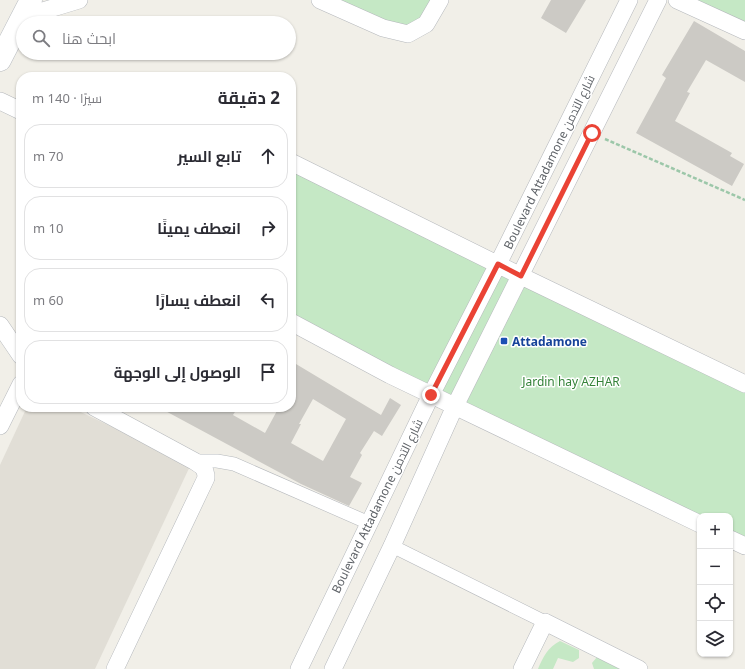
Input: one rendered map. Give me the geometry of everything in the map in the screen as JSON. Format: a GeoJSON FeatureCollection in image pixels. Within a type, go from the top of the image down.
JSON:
{"type":"FeatureCollection","features":[{"type":"Feature","properties":{"kind":"main road"},"geometry":{"type":"LineString","coordinates":[[0,60],[16,30]]}},
{"type":"Feature","properties":{"kind":"street"},"geometry":{"type":"LineString","coordinates":[[27,9],[78,0]]}},
{"type":"Feature","properties":{"kind":"street"},"geometry":{"type":"LineString","coordinates":[[320,0],[383,28],[408,34],[426,24],[440,0]]}},
{"type":"Feature","properties":{"kind":"street","name":"Boulevard Attadamone شارع التدمن"},"geometry":{"type":"LineString","coordinates":[[299,669],[431,395],[629,0]]}},
{"type":"Feature","properties":{"kind":"street","name":"Boulevard Attadamone شارع التدمن"},"geometry":{"type":"LineString","coordinates":[[333,669],[392,546],[455,406],[658,0]]}},
{"type":"Feature","properties":{"kind":"street"},"geometry":{"type":"LineString","coordinates":[[677,0],[745,31]]}},
{"type":"Feature","properties":{"kind":"street"},"geometry":{"type":"LineString","coordinates":[[0,101],[16,109]]}},
{"type":"Feature","properties":{"kind":"street"},"geometry":{"type":"LineString","coordinates":[[296,164],[521,276],[745,384]]}},
{"type":"Feature","properties":{"kind":"street"},"geometry":{"type":"LineString","coordinates":[[0,325],[16,349]]}},
{"type":"Feature","properties":{"kind":"street"},"geometry":{"type":"LineString","coordinates":[[296,325],[431,395],[697,523]]}},
{"type":"Feature","properties":{"kind":"street"},"geometry":{"type":"LineString","coordinates":[[0,426],[16,394]]}},
{"type":"Feature","properties":{"kind":"street"},"geometry":{"type":"LineString","coordinates":[[103,412],[204,466],[206,471],[206,478],[115,669]]}},
{"type":"Feature","properties":{"kind":"street"},"geometry":{"type":"LineString","coordinates":[[194,461],[217,461],[234,464],[369,523]]}},
{"type":"Feature","properties":{"kind":"street"},"geometry":{"type":"LineString","coordinates":[[733,540],[745,546]]}},
{"type":"Feature","properties":{"kind":"street"},"geometry":{"type":"LineString","coordinates":[[392,546],[639,669]]}},
{"type":"Feature","properties":{"kind":"street"},"geometry":{"type":"LineString","coordinates":[[522,669],[545,622]]}},
{"type":"Feature","properties":{"kind":"path"},"geometry":{"type":"LineString","coordinates":[[592,133],[745,200]]}},
{"type":"Feature","properties":{"kind":"shaded area"},"geometry":{"type":"Polygon","coordinates":[[[25,412],[81,412],[191,464],[95,669],[0,669],[0,465],[25,412]]]}},
{"type":"Feature","properties":{"kind":"green space"},"geometry":{"type":"Polygon","coordinates":[[[324,0],[434,0],[408,34],[324,0]]]}},
{"type":"Feature","properties":{"kind":"green space"},"geometry":{"type":"Polygon","coordinates":[[[676,0],[745,0],[745,35],[676,0]]]}},
{"type":"Feature","properties":{"kind":"green space","name":"Jardin hay AZHAR"},"geometry":{"type":"Polygon","coordinates":[[[296,167],[745,385],[745,543],[733,537],[733,513],[697,513],[697,515],[296,327],[296,167]]]}},
{"type":"Feature","properties":{"kind":"green space"},"geometry":{"type":"Polygon","coordinates":[[[560,641],[579,650],[579,658],[573,662],[558,658],[553,669],[538,669],[546,653],[552,646],[560,641]]]}},
{"type":"Feature","properties":{"kind":"green space"},"geometry":{"type":"Polygon","coordinates":[[[597,657],[622,669],[594,669],[592,663],[597,657]]]}},
{"type":"Feature","properties":{"kind":"building"},"geometry":{"type":"Polygon","coordinates":[[[551,0],[586,0],[566,33],[541,18],[551,0]]]}},
{"type":"Feature","properties":{"kind":"building"},"geometry":{"type":"Polygon","coordinates":[[[694,21],[745,51],[745,82],[706,60],[687,92],[690,93],[675,121],[732,153],[730,156],[744,164],[732,186],[636,133],[666,78],[662,75],[694,21]]]}},
{"type":"Feature","properties":{"kind":"building"},"geometry":{"type":"Polygon","coordinates":[[[296,364],[381,415],[390,398],[401,405],[382,436],[374,431],[360,453],[362,455],[350,477],[362,483],[349,506],[301,484],[167,412],[235,412],[233,415],[265,433],[276,412],[296,412],[296,364]],[[313,399],[299,424],[301,424],[291,443],[323,461],[346,419],[313,399]]]}},
{"type":"Feature","properties":{"kind":"place","name":"Attadamone"},"geometry":{"type":"Point","coordinates":[504,341]}},
{"type":"Feature","properties":{"kind":"route"},"geometry":{"type":"LineString","coordinates":[[431,395],[498,264],[521,276],[592,133]]}}]}
